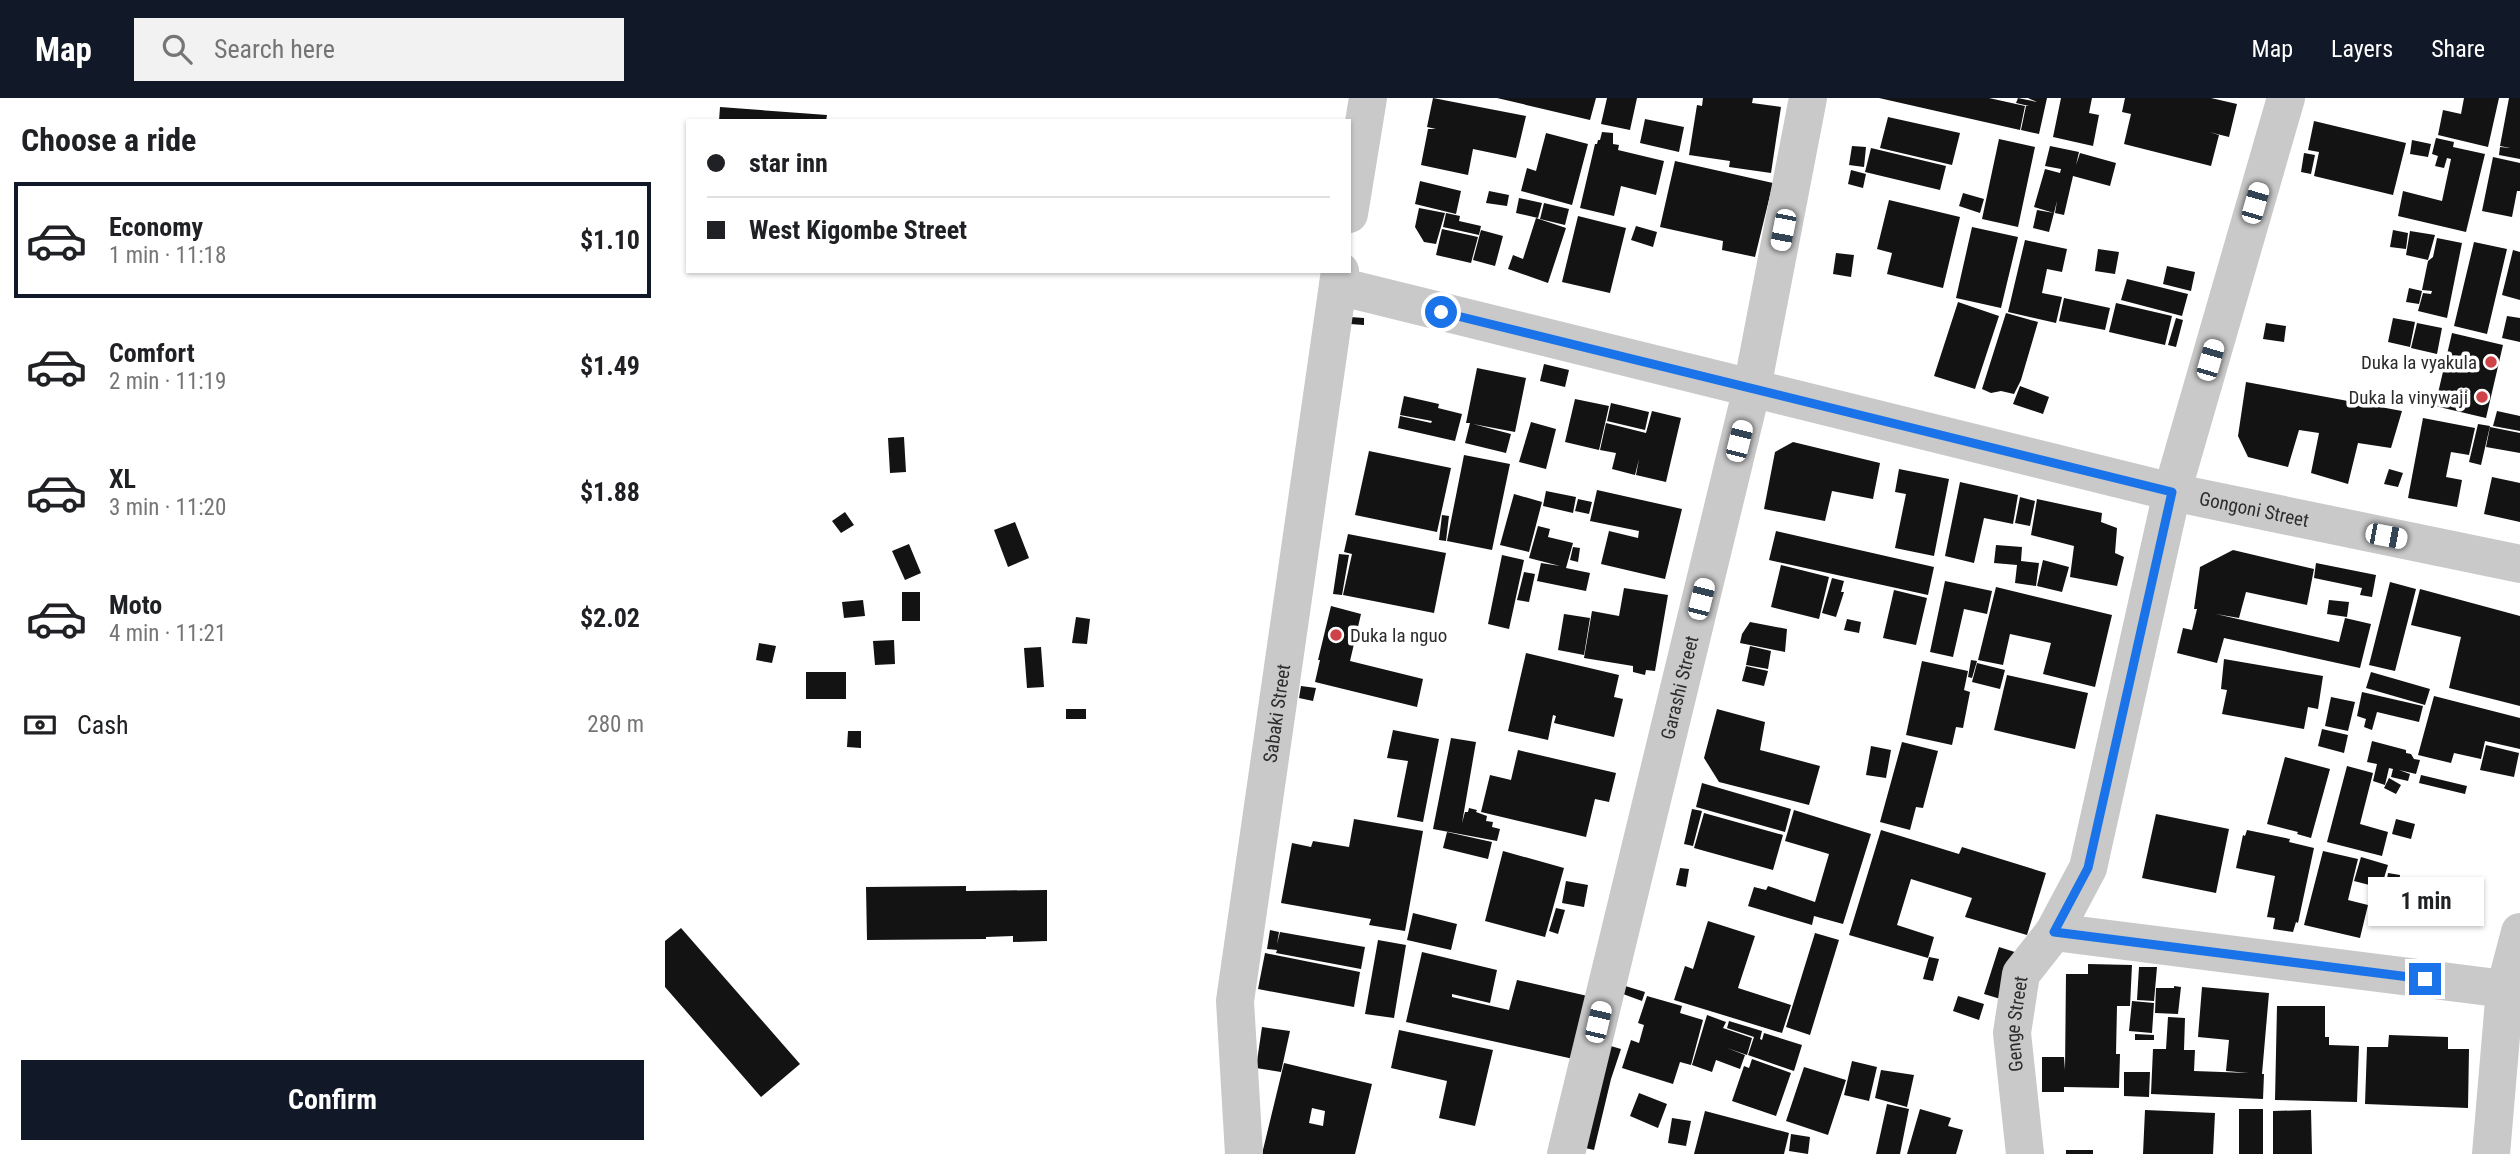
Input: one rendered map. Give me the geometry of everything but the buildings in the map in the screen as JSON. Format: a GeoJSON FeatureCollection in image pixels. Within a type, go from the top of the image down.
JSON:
{"type":"FeatureCollection","features":[{"type":"Feature","properties":{"kind":"street"},"geometry":{"type":"LineString","coordinates":[[1351,202],[1368,98]]}},
{"type":"Feature","properties":{"kind":"street","name":"Garashi Street"},"geometry":{"type":"LineString","coordinates":[[1566,1154],[1752,388],[1808,98]]}},
{"type":"Feature","properties":{"kind":"street","name":"Genge Street"},"geometry":{"type":"LineString","coordinates":[[2025,1154],[2012,1033],[2021,974],[2054,932],[2088,868],[2172,492],[2286,98]]}},
{"type":"Feature","properties":{"kind":"street","name":"Gongoni Street"},"geometry":{"type":"LineString","coordinates":[[1339,279],[1752,388],[2172,492],[2520,564]]}},
{"type":"Feature","properties":{"kind":"street","name":"Sabaki Street"},"geometry":{"type":"LineString","coordinates":[[1244,1154],[1235,1001],[1339,279]]}},
{"type":"Feature","properties":{"kind":"street"},"geometry":{"type":"LineString","coordinates":[[2054,932],[2505,989]]}},
{"type":"Feature","properties":{"kind":"street"},"geometry":{"type":"LineString","coordinates":[[2491,1154],[2505,989],[2520,932]]}},
{"type":"Feature","properties":{"kind":"place","name":"Duka la vyakula"},"geometry":{"type":"Point","coordinates":[2491,362]}},
{"type":"Feature","properties":{"kind":"place","name":"Duka la vinywaji"},"geometry":{"type":"Point","coordinates":[2482,397]}},
{"type":"Feature","properties":{"kind":"place","name":"Duka la nguo"},"geometry":{"type":"Point","coordinates":[1336,635]}},
{"type":"Feature","properties":{"kind":"route"},"geometry":{"type":"LineString","coordinates":[[1441,312],[2172,492],[2088,868],[2054,932],[2425,979]]}}]}
